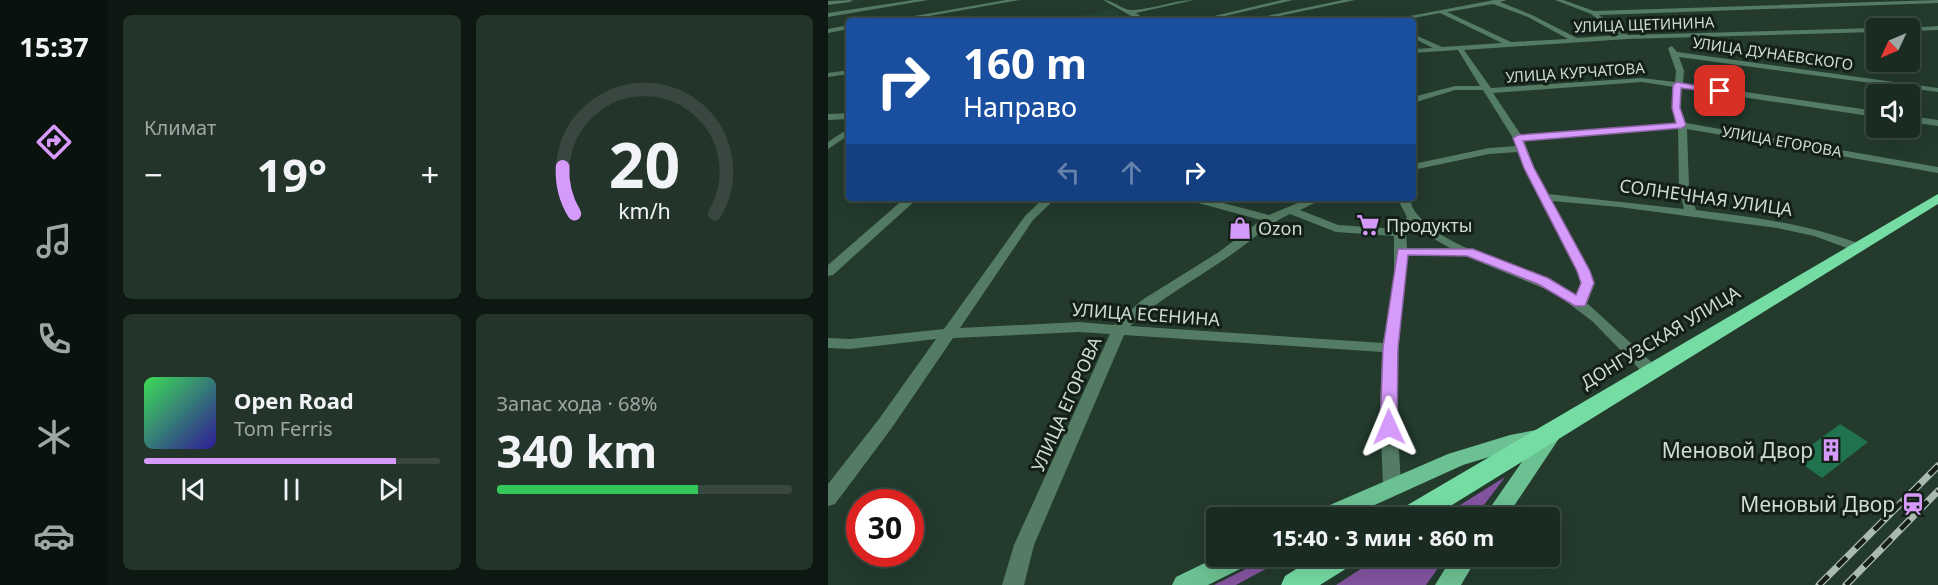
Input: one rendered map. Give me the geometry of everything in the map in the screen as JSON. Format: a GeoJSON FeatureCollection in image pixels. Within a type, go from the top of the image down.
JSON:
{"type":"FeatureCollection","features":[{"type":"Feature","properties":{"kind":"highway","name":"ДОНГУЗСКАЯ УЛИЦА"},"geometry":{"type":"LineString","coordinates":[[1427,507],[1938,198]]}},
{"type":"Feature","properties":{"kind":"highway"},"geometry":{"type":"LineString","coordinates":[[1295,585],[1324,567]]}},
{"type":"Feature","properties":{"kind":"main road"},"geometry":{"type":"LineString","coordinates":[[1347,507],[1392,485],[1491,446],[1553,432]]}},
{"type":"Feature","properties":{"kind":"main road"},"geometry":{"type":"LineString","coordinates":[[1502,507],[1553,432]]}},
{"type":"Feature","properties":{"kind":"main road"},"geometry":{"type":"LineString","coordinates":[[1184,585],[1221,567]]}},
{"type":"Feature","properties":{"kind":"main road"},"geometry":{"type":"LineString","coordinates":[[1446,585],[1459,567]]}},
{"type":"Feature","properties":{"kind":"street"},"geometry":{"type":"LineString","coordinates":[[828,3],[850,0]]}},
{"type":"Feature","properties":{"kind":"street"},"geometry":{"type":"LineString","coordinates":[[828,15],[925,0]]}},
{"type":"Feature","properties":{"kind":"street"},"geometry":{"type":"LineString","coordinates":[[955,0],[964,8]]}},
{"type":"Feature","properties":{"kind":"street"},"geometry":{"type":"LineString","coordinates":[[906,18],[1017,0]]}},
{"type":"Feature","properties":{"kind":"street"},"geometry":{"type":"LineString","coordinates":[[1106,0],[1139,18]]}},
{"type":"Feature","properties":{"kind":"street"},"geometry":{"type":"LineString","coordinates":[[1129,13],[1191,0]]}},
{"type":"Feature","properties":{"kind":"street"},"geometry":{"type":"LineString","coordinates":[[1212,18],[1290,0]]}},
{"type":"Feature","properties":{"kind":"street"},"geometry":{"type":"LineString","coordinates":[[1259,18],[1352,0]]}},
{"type":"Feature","properties":{"kind":"street"},"geometry":{"type":"LineString","coordinates":[[1403,18],[1504,0]]}},
{"type":"Feature","properties":{"kind":"street"},"geometry":{"type":"LineString","coordinates":[[1558,0],[1593,13],[1627,37]]}},
{"type":"Feature","properties":{"kind":"street"},"geometry":{"type":"LineString","coordinates":[[1593,13],[1712,0]]}},
{"type":"Feature","properties":{"kind":"street"},"geometry":{"type":"LineString","coordinates":[[1621,10],[1937,1]]}},
{"type":"Feature","properties":{"kind":"street"},"geometry":{"type":"LineString","coordinates":[[1494,2],[1537,19],[1575,40]]}},
{"type":"Feature","properties":{"kind":"street"},"geometry":{"type":"LineString","coordinates":[[1440,11],[1509,44]]}},
{"type":"Feature","properties":{"kind":"street"},"geometry":{"type":"LineString","coordinates":[[1227,15],[1236,18]]}},
{"type":"Feature","properties":{"kind":"street"},"geometry":{"type":"LineString","coordinates":[[828,31],[846,28]]}},
{"type":"Feature","properties":{"kind":"street"},"geometry":{"type":"LineString","coordinates":[[1920,29],[1938,28]]}},
{"type":"Feature","properties":{"kind":"street","name":"УЛИЦА ЩЕТИНИНА"},"geometry":{"type":"LineString","coordinates":[[1416,51],[1438,47],[1627,37],[1866,30]]}},
{"type":"Feature","properties":{"kind":"street"},"geometry":{"type":"LineString","coordinates":[[1416,37],[1438,47]]}},
{"type":"Feature","properties":{"kind":"street"},"geometry":{"type":"LineString","coordinates":[[1662,37],[1668,41],[1676,54],[1680,71],[1676,108],[1682,125],[1684,187],[1691,213]]}},
{"type":"Feature","properties":{"kind":"street"},"geometry":{"type":"LineString","coordinates":[[1459,47],[1518,138],[1588,283],[1580,303]]}},
{"type":"Feature","properties":{"kind":"street","name":"УЛИЦА ДУНАЕВСКОГО"},"geometry":{"type":"LineString","coordinates":[[1676,54],[1723,58],[1938,90]]}},
{"type":"Feature","properties":{"kind":"street"},"geometry":{"type":"LineString","coordinates":[[828,75],[846,72]]}},
{"type":"Feature","properties":{"kind":"street","name":"УЛИЦА КУРЧАТОВА"},"geometry":{"type":"LineString","coordinates":[[1416,98],[1467,87],[1642,80],[1866,113]]}},
{"type":"Feature","properties":{"kind":"street"},"geometry":{"type":"LineString","coordinates":[[828,117],[846,116]]}},
{"type":"Feature","properties":{"kind":"street"},"geometry":{"type":"LineString","coordinates":[[1920,120],[1938,123]]}},
{"type":"Feature","properties":{"kind":"street","name":"УЛИЦА ЕГОРОВА"},"geometry":{"type":"LineString","coordinates":[[1518,138],[1682,125],[1938,170]]}},
{"type":"Feature","properties":{"kind":"street"},"geometry":{"type":"LineString","coordinates":[[828,146],[846,133]]}},
{"type":"Feature","properties":{"kind":"street"},"geometry":{"type":"LineString","coordinates":[[1416,166],[1489,151],[1522,149]]}},
{"type":"Feature","properties":{"kind":"street","name":"СОЛНЕЧНАЯ УЛИЦА"},"geometry":{"type":"LineString","coordinates":[[1545,197],[1587,199],[1804,229],[1835,237],[1858,248]]}},
{"type":"Feature","properties":{"kind":"street"},"geometry":{"type":"LineString","coordinates":[[828,272],[909,201]]}},
{"type":"Feature","properties":{"kind":"street"},"geometry":{"type":"LineString","coordinates":[[828,498],[885,424],[1029,218],[1047,201]]}},
{"type":"Feature","properties":{"kind":"street"},"geometry":{"type":"LineString","coordinates":[[1202,201],[1270,219]]}},
{"type":"Feature","properties":{"kind":"street","name":"УЛИЦА ЕГОРОВА"},"geometry":{"type":"LineString","coordinates":[[1013,585],[1024,545],[1113,347],[1119,328],[1146,303],[1223,255],[1270,219],[1312,201]]}},
{"type":"Feature","properties":{"kind":"street"},"geometry":{"type":"LineString","coordinates":[[1404,201],[1411,219],[1437,237],[1468,252],[1543,281],[1580,303],[1652,372]]}},
{"type":"Feature","properties":{"kind":"street"},"geometry":{"type":"LineString","coordinates":[[1289,210],[1336,228],[1400,233]]}},
{"type":"Feature","properties":{"kind":"street"},"geometry":{"type":"LineString","coordinates":[[1392,485],[1388,408],[1390,348],[1402,252],[1400,233],[1411,219]]}},
{"type":"Feature","properties":{"kind":"street"},"geometry":{"type":"LineString","coordinates":[[1402,252],[1468,252]]}},
{"type":"Feature","properties":{"kind":"street","name":"УЛИЦА ЕСЕНИНА"},"geometry":{"type":"LineString","coordinates":[[828,343],[850,344],[950,333],[1119,328],[1159,334],[1390,348]]}},
{"type":"Feature","properties":{"kind":"shaded area"},"geometry":{"type":"Polygon","coordinates":[[[1113,9],[1129,18],[1068,18],[1113,9]]]}},
{"type":"Feature","properties":{"kind":"shaded area"},"geometry":{"type":"Polygon","coordinates":[[[1505,477],[1482,507],[1457,507],[1505,477]]]}},
{"type":"Feature","properties":{"kind":"shaded area"},"geometry":{"type":"Polygon","coordinates":[[[1250,567],[1269,567],[1236,585],[1214,585],[1250,567]]]}},
{"type":"Feature","properties":{"kind":"shaded area"},"geometry":{"type":"Polygon","coordinates":[[[1364,567],[1439,567],[1426,585],[1336,585],[1364,567]]]}},
{"type":"Feature","properties":{"kind":"building","name":"Меновой Двор"},"geometry":{"type":"Polygon","coordinates":[[[1840,424],[1868,442],[1822,478],[1794,458],[1840,424]]]}},
{"type":"Feature","properties":{"kind":"railway"},"geometry":{"type":"LineString","coordinates":[[1819,585],[1938,466]]}},
{"type":"Feature","properties":{"kind":"railway"},"geometry":{"type":"LineString","coordinates":[[1846,585],[1938,491]]}},
{"type":"Feature","properties":{"kind":"place","name":"Продукты"},"geometry":{"type":"Point","coordinates":[1368,225]}},
{"type":"Feature","properties":{"kind":"place","name":"Ozon"},"geometry":{"type":"Point","coordinates":[1240,228]}},
{"type":"Feature","properties":{"kind":"place","name":"Меновой Двор"},"geometry":{"type":"Point","coordinates":[1831,450]}},
{"type":"Feature","properties":{"kind":"place","name":"Меновый Двор"},"geometry":{"type":"Point","coordinates":[1913,504]}},
{"type":"Feature","properties":{"kind":"route"},"geometry":{"type":"LineString","coordinates":[[1389,427],[1390,348],[1402,252],[1468,252],[1543,281],[1580,303],[1587,291],[1588,283],[1584,271],[1572,253],[1529,168],[1518,138],[1682,125],[1676,108],[1677,85],[1720,91]]}}]}
